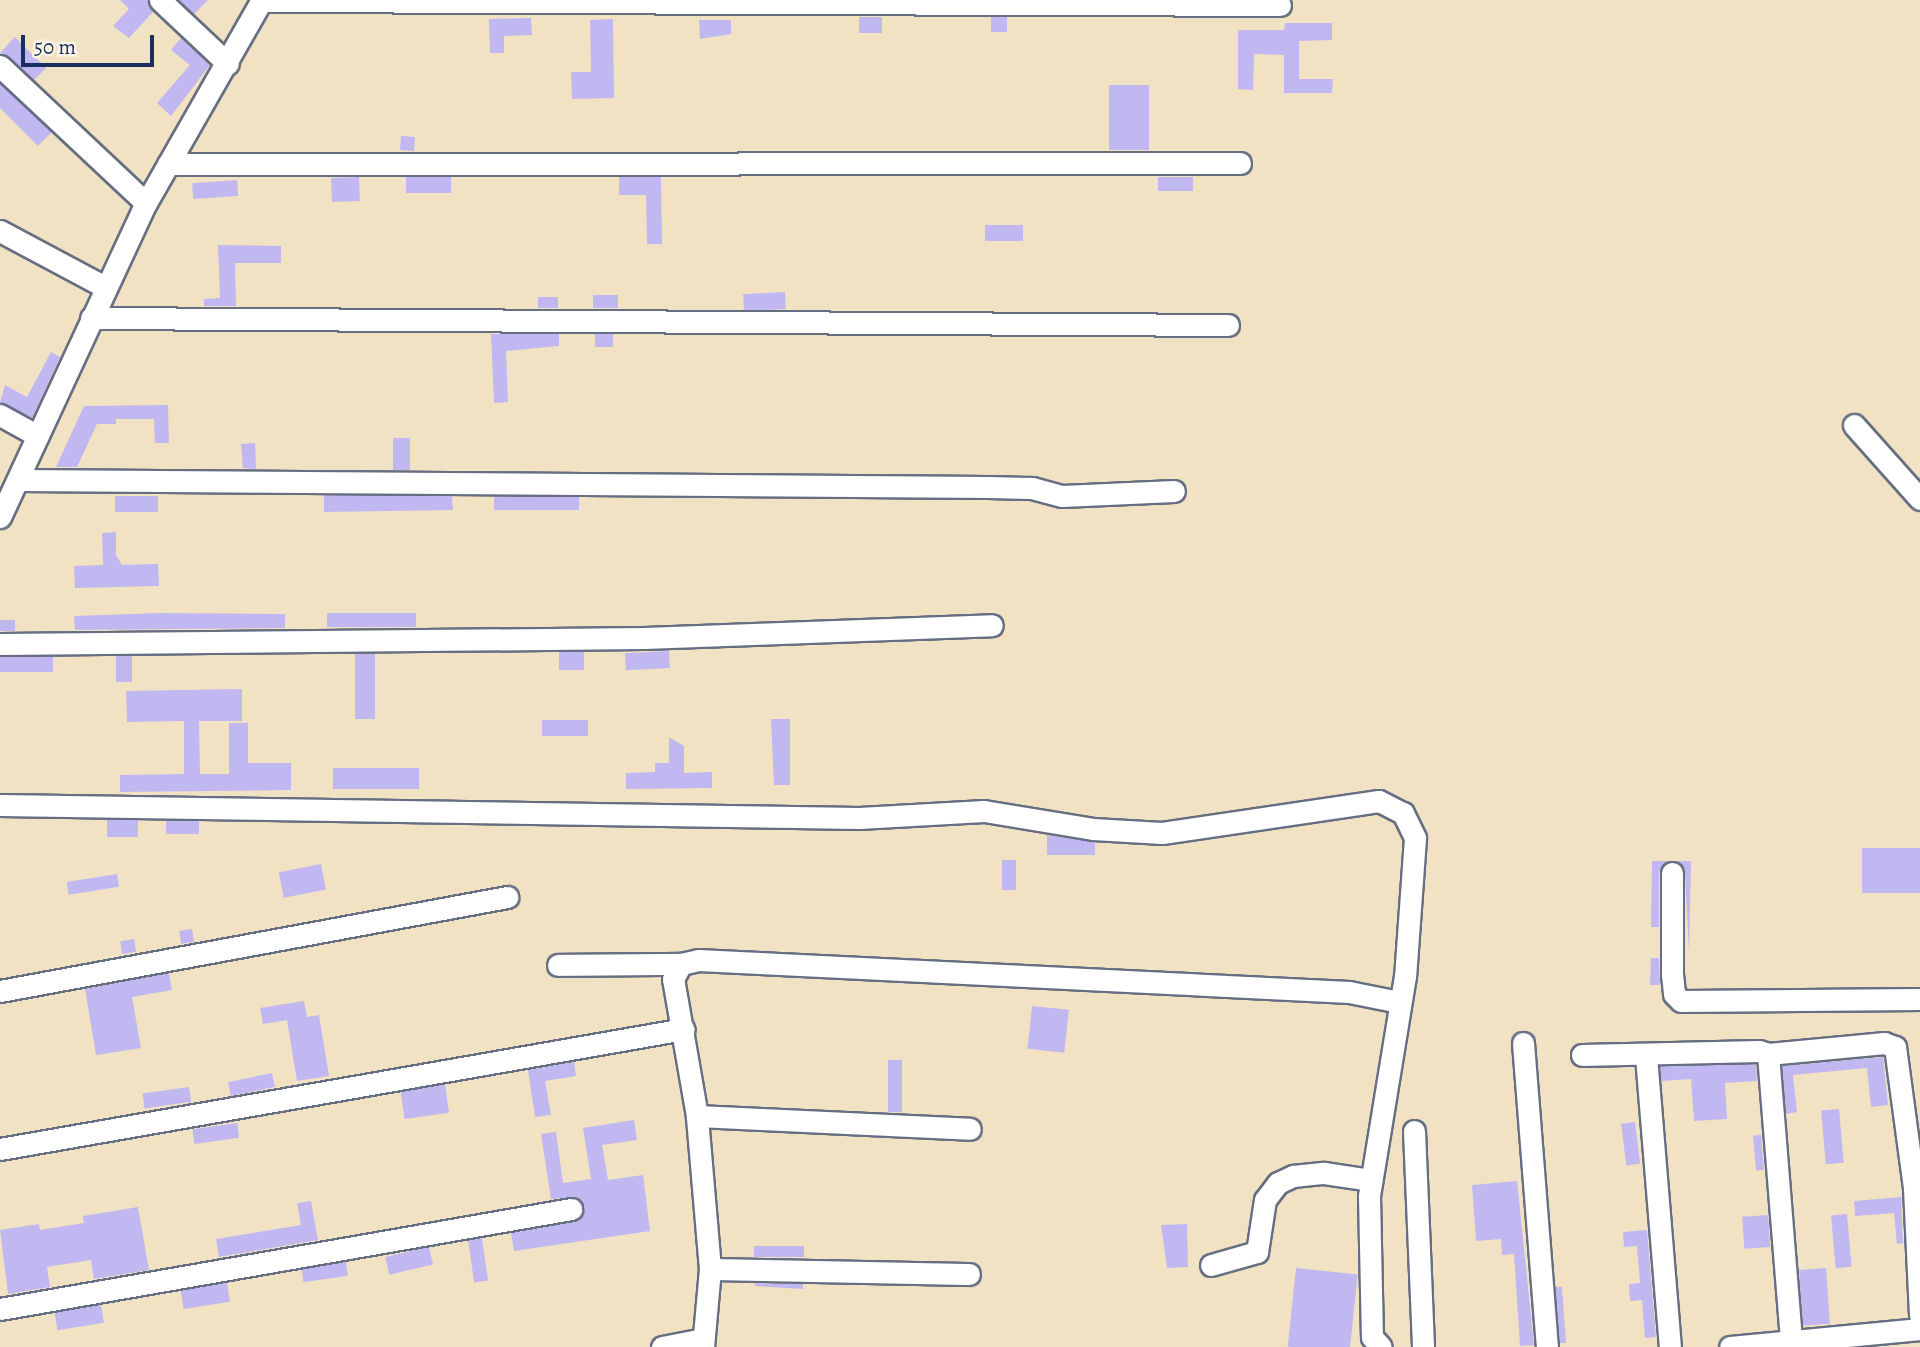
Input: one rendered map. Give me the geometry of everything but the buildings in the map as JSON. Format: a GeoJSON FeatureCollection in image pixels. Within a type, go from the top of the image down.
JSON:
{"type":"FeatureCollection","features":[{"type":"Feature","properties":{"kind":"street"},"geometry":{"type":"LineString","coordinates":[[160,0],[228,64]]}},
{"type":"Feature","properties":{"kind":"street"},"geometry":{"type":"LineString","coordinates":[[0,517],[105,286],[146,203],[262,1],[1280,5]]}},
{"type":"Feature","properties":{"kind":"street"},"geometry":{"type":"LineString","coordinates":[[0,66],[146,203]]}},
{"type":"Feature","properties":{"kind":"street"},"geometry":{"type":"LineString","coordinates":[[168,164],[1240,163]]}},
{"type":"Feature","properties":{"kind":"street"},"geometry":{"type":"LineString","coordinates":[[0,231],[105,286]]}},
{"type":"Feature","properties":{"kind":"street"},"geometry":{"type":"LineString","coordinates":[[91,318],[1227,325]]}},
{"type":"Feature","properties":{"kind":"street"},"geometry":{"type":"LineString","coordinates":[[0,415],[38,436]]}},
{"type":"Feature","properties":{"kind":"street"},"geometry":{"type":"LineString","coordinates":[[1854,425],[1920,499]]}},
{"type":"Feature","properties":{"kind":"street"},"geometry":{"type":"LineString","coordinates":[[18,480],[1010,487],[1062,496],[1174,491]]}},
{"type":"Feature","properties":{"kind":"street"},"geometry":{"type":"LineString","coordinates":[[0,644],[644,638],[992,625]]}},
{"type":"Feature","properties":{"kind":"street"},"geometry":{"type":"LineString","coordinates":[[0,805],[859,818],[984,811],[1093,829],[1162,832],[1379,801],[1403,813],[1415,838],[1399,1002],[1371,1180],[1372,1337],[1381,1347]]}},
{"type":"Feature","properties":{"kind":"street"},"geometry":{"type":"LineString","coordinates":[[1672,873],[1672,974],[1674,994],[1681,1001],[1920,999]]}},
{"type":"Feature","properties":{"kind":"street"},"geometry":{"type":"LineString","coordinates":[[0,991],[507,897]]}},
{"type":"Feature","properties":{"kind":"street"},"geometry":{"type":"LineString","coordinates":[[558,965],[681,964],[712,961],[1349,992],[1399,1002]]}},
{"type":"Feature","properties":{"kind":"street"},"geometry":{"type":"LineString","coordinates":[[662,1347],[703,1343],[710,1269],[696,1116],[684,1029],[673,979],[681,964]]}},
{"type":"Feature","properties":{"kind":"street"},"geometry":{"type":"LineString","coordinates":[[0,1149],[684,1029]]}},
{"type":"Feature","properties":{"kind":"street"},"geometry":{"type":"LineString","coordinates":[[1524,1043],[1547,1347]]}},
{"type":"Feature","properties":{"kind":"street"},"geometry":{"type":"LineString","coordinates":[[1582,1055],[1646,1056],[1759,1051],[1768,1054],[1884,1043],[1895,1047],[1914,1188],[1920,1314]]}},
{"type":"Feature","properties":{"kind":"street"},"geometry":{"type":"LineString","coordinates":[[1768,1054],[1791,1341]]}},
{"type":"Feature","properties":{"kind":"street"},"geometry":{"type":"LineString","coordinates":[[1646,1056],[1670,1347]]}},
{"type":"Feature","properties":{"kind":"street"},"geometry":{"type":"LineString","coordinates":[[696,1116],[970,1129]]}},
{"type":"Feature","properties":{"kind":"street"},"geometry":{"type":"LineString","coordinates":[[1414,1131],[1423,1347]]}},
{"type":"Feature","properties":{"kind":"street"},"geometry":{"type":"LineString","coordinates":[[1211,1265],[1257,1252],[1265,1200],[1278,1183],[1293,1176],[1324,1173],[1371,1180]]}},
{"type":"Feature","properties":{"kind":"street"},"geometry":{"type":"LineString","coordinates":[[0,1309],[571,1209]]}},
{"type":"Feature","properties":{"kind":"street"},"geometry":{"type":"LineString","coordinates":[[710,1269],[970,1274]]}},
{"type":"Feature","properties":{"kind":"street"},"geometry":{"type":"LineString","coordinates":[[1730,1347],[1791,1341],[1854,1341],[1920,1329]]}}]}
